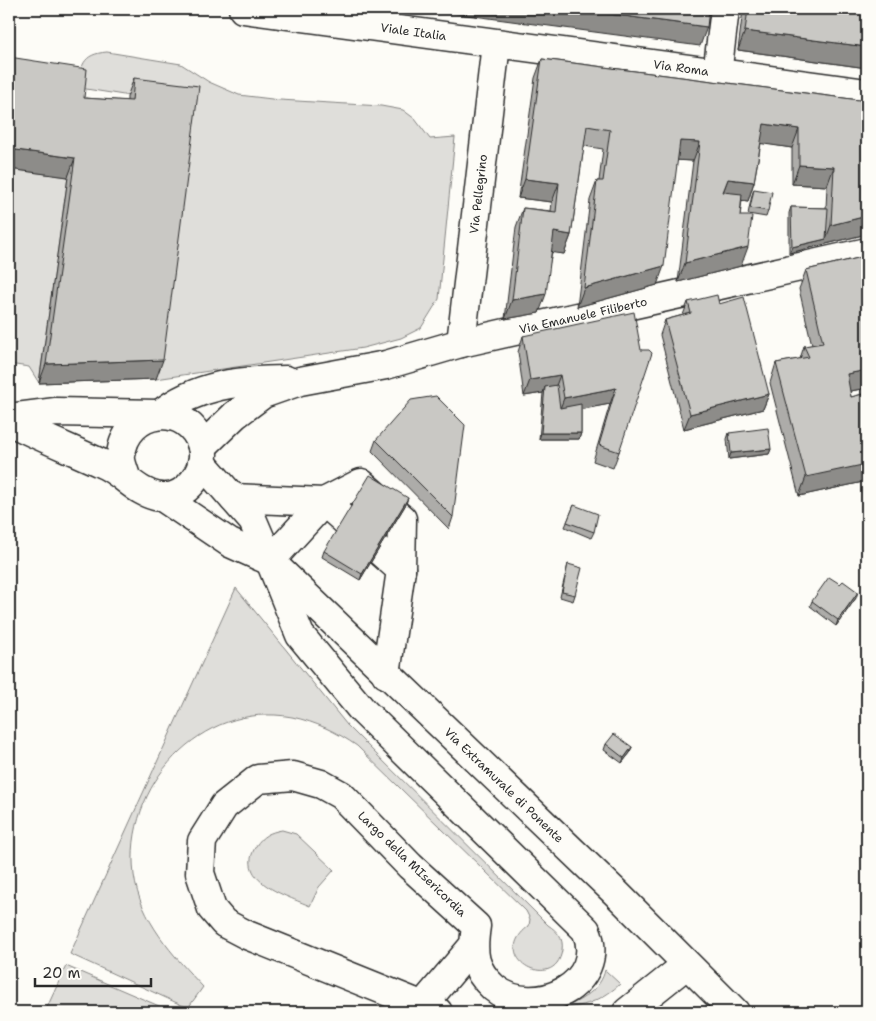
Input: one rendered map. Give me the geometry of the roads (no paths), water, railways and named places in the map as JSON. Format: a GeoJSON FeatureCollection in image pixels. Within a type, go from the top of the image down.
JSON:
{"type":"FeatureCollection","features":[{"type":"Feature","properties":{"kind":"main road","name":"Viale Italia"},"geometry":{"type":"LineString","coordinates":[[244,9],[496,44]]}},
{"type":"Feature","properties":{"kind":"main road"},"geometry":{"type":"LineString","coordinates":[[717,74],[725,9]]}},
{"type":"Feature","properties":{"kind":"main road","name":"Via Roma"},"geometry":{"type":"LineString","coordinates":[[496,44],[867,93]]}},
{"type":"Feature","properties":{"kind":"main road","name":"Via Pellegrino"},"geometry":{"type":"LineString","coordinates":[[461,343],[496,44]]}},
{"type":"Feature","properties":{"kind":"main road","name":"Via Emanuele Filiberto"},"geometry":{"type":"LineString","coordinates":[[300,381],[386,365],[461,343],[867,252]]}},
{"type":"Feature","properties":{"kind":"main road"},"geometry":{"type":"LineString","coordinates":[[126,477],[121,457],[126,436],[140,421],[160,414],[177,401],[227,383],[254,380],[300,381]]}},
{"type":"Feature","properties":{"kind":"main road"},"geometry":{"type":"LineString","coordinates":[[162,497],[180,493],[195,481],[202,455],[235,415],[263,394],[300,381]]}},
{"type":"Feature","properties":{"kind":"main road","name":"Via Extramurale di Ponente"},"geometry":{"type":"LineString","coordinates":[[9,419],[56,412],[160,414],[178,418],[194,430],[202,455],[233,498],[253,521],[270,561]]}},
{"type":"Feature","properties":{"kind":"main road","name":"Via Extramurale di Ponente"},"geometry":{"type":"LineString","coordinates":[[9,419],[126,477],[141,492],[162,497],[230,543],[270,561],[615,892],[735,1012]]}},
{"type":"Feature","properties":{"kind":"main road"},"geometry":{"type":"LineString","coordinates":[[270,561],[324,502],[361,483],[402,519],[400,570],[386,674]]}},
{"type":"Feature","properties":{"kind":"main road"},"geometry":{"type":"LineString","coordinates":[[233,498],[324,502],[400,570]]}},
{"type":"Feature","properties":{"kind":"main road","name":"Largo della MIsericordia"},"geometry":{"type":"LineString","coordinates":[[270,561],[300,635],[362,710],[586,930],[590,938],[590,956],[584,971],[574,986],[556,999],[523,1008],[504,998],[482,978],[473,946],[476,926],[410,866],[341,795],[321,784],[293,776],[258,779],[224,806],[202,841],[200,873],[212,909],[224,923],[247,935],[357,981],[430,1009]]}},
{"type":"Feature","properties":{"kind":"main road"},"geometry":{"type":"LineString","coordinates":[[430,1009],[473,946]]}},
{"type":"Feature","properties":{"kind":"main road"},"geometry":{"type":"LineString","coordinates":[[627,1012],[686,964]]}}]}
